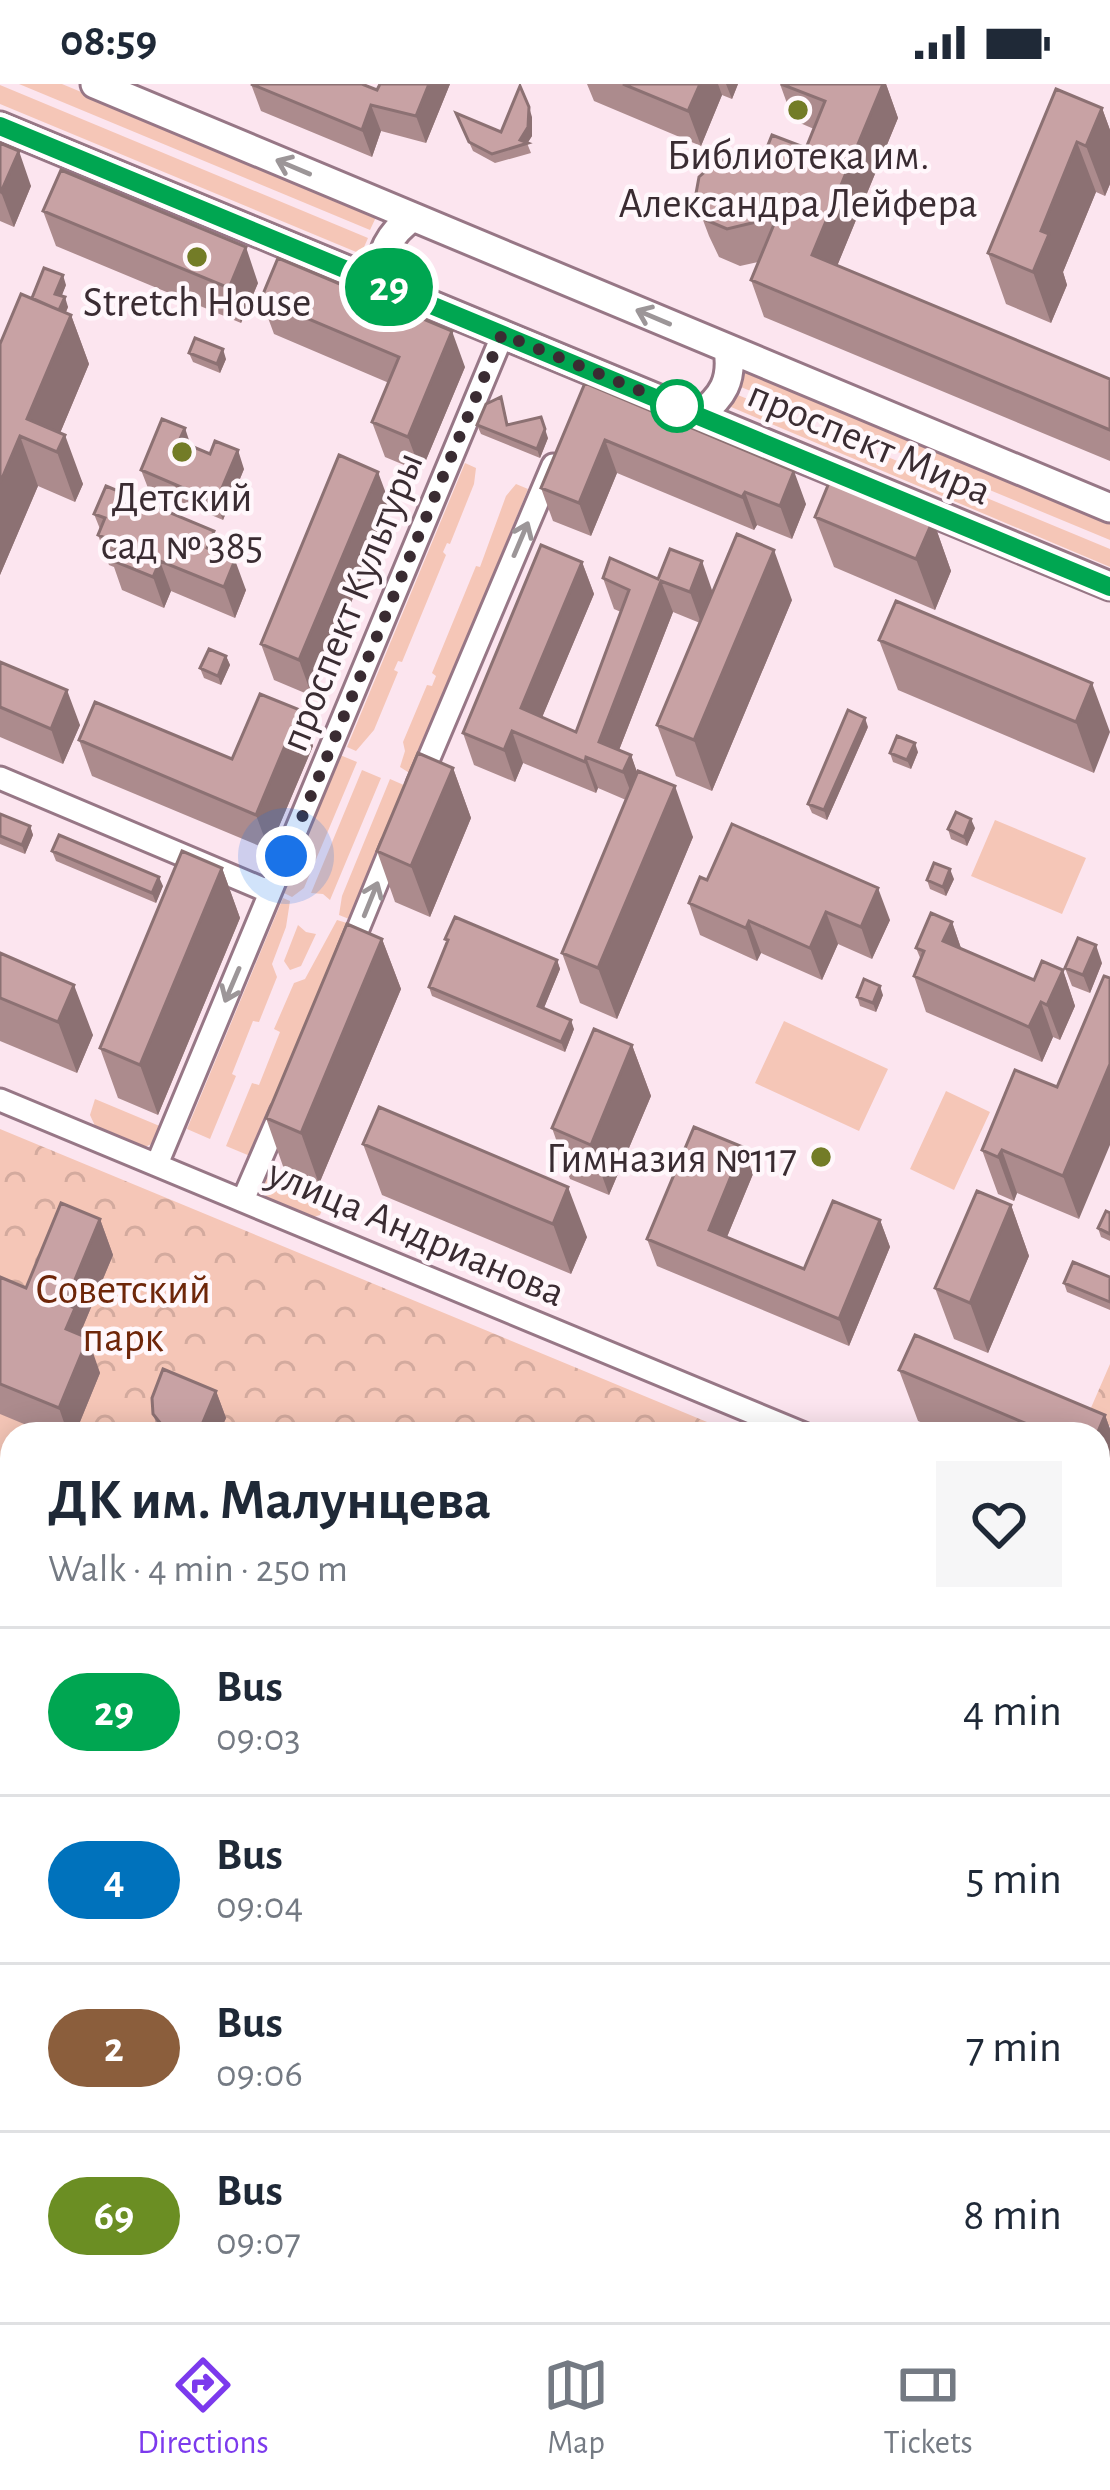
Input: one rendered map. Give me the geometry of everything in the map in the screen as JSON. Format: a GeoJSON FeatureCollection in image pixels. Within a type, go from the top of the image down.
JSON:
{"type":"FeatureCollection","features":[{"type":"Feature","properties":{"kind":"main road","name":"проспект Мира"},"geometry":{"type":"LineString","coordinates":[[95,84],[1110,508]]}},
{"type":"Feature","properties":{"kind":"main road","name":"проспект Мира"},"geometry":{"type":"LineString","coordinates":[[0,126],[502,334],[589,379],[699,416],[1110,586]]}},
{"type":"Feature","properties":{"kind":"main road"},"geometry":{"type":"LineString","coordinates":[[378,282],[393,231],[413,217]]}},
{"type":"Feature","properties":{"kind":"main road"},"geometry":{"type":"LineString","coordinates":[[699,416],[728,385],[728,349]]}},
{"type":"Feature","properties":{"kind":"street","name":"проспект Культуры"},"geometry":{"type":"LineString","coordinates":[[157,1164],[502,334]]}},
{"type":"Feature","properties":{"kind":"street"},"geometry":{"type":"LineString","coordinates":[[341,969],[564,440]]}},
{"type":"Feature","properties":{"kind":"street"},"geometry":{"type":"LineString","coordinates":[[0,778],[270,892]]}},
{"type":"Feature","properties":{"kind":"street","name":"улица Андрианова"},"geometry":{"type":"LineString","coordinates":[[0,1100],[775,1422]]}},
{"type":"Feature","properties":{"kind":"street"},"geometry":{"type":"LineString","coordinates":[[243,1200],[286,1100]]}},
{"type":"Feature","properties":{"kind":"green space"},"geometry":{"type":"Polygon","coordinates":[[[19,84],[62,84],[377,215],[370,230],[19,84]]]}},
{"type":"Feature","properties":{"kind":"green space"},"geometry":{"type":"Polygon","coordinates":[[[0,85],[368,238],[361,254],[0,104],[0,85]]]}},
{"type":"Feature","properties":{"kind":"green space"},"geometry":{"type":"Polygon","coordinates":[[[738,363],[1110,519],[1110,540],[736,385],[738,363]]]}},
{"type":"Feature","properties":{"kind":"green space"},"geometry":{"type":"Polygon","coordinates":[[[733,393],[1110,549],[1110,567],[724,404],[733,393]]]}},
{"type":"Feature","properties":{"kind":"green space"},"geometry":{"type":"Polygon","coordinates":[[[465,463],[476,468],[474,484],[402,662],[394,670],[398,672],[374,730],[356,751],[347,747],[465,463]]]}},
{"type":"Feature","properties":{"kind":"green space"},"geometry":{"type":"Polygon","coordinates":[[[516,484],[528,489],[411,774],[400,767],[403,742],[427,685],[432,686],[436,676],[432,673],[506,496],[516,484]]]}},
{"type":"Feature","properties":{"kind":"green space"},"geometry":{"type":"Polygon","coordinates":[[[340,755],[357,762],[304,888],[292,897],[284,893],[340,755]]]}},
{"type":"Feature","properties":{"kind":"green space"},"geometry":{"type":"Polygon","coordinates":[[[362,770],[381,778],[330,900],[311,893],[362,770]]]}},
{"type":"Feature","properties":{"kind":"green space"},"geometry":{"type":"Polygon","coordinates":[[[390,779],[406,786],[349,919],[339,915],[342,896],[390,779]]]}},
{"type":"Feature","properties":{"kind":"green space"},"geometry":{"type":"Polygon","coordinates":[[[995,820],[1086,858],[1062,914],[971,876],[995,820]]]}},
{"type":"Feature","properties":{"kind":"green space"},"geometry":{"type":"Polygon","coordinates":[[[283,898],[290,901],[272,964],[277,977],[259,1022],[253,1021],[210,1139],[187,1129],[283,898]]]}},
{"type":"Feature","properties":{"kind":"green space"},"geometry":{"type":"Polygon","coordinates":[[[337,920],[347,923],[250,1156],[226,1146],[252,1083],[259,1085],[280,1032],[274,1029],[294,983],[305,979],[337,920]]]}},
{"type":"Feature","properties":{"kind":"green space"},"geometry":{"type":"Polygon","coordinates":[[[298,925],[316,934],[301,966],[290,970],[284,961],[298,925]]]}},
{"type":"Feature","properties":{"kind":"green space"},"geometry":{"type":"Polygon","coordinates":[[[784,1021],[888,1069],[859,1131],[755,1083],[784,1021]]]}},
{"type":"Feature","properties":{"kind":"green space"},"geometry":{"type":"Polygon","coordinates":[[[946,1091],[990,1112],[954,1190],[910,1169],[946,1091]]]}},
{"type":"Feature","properties":{"kind":"green space"},"geometry":{"type":"Polygon","coordinates":[[[95,1099],[162,1127],[156,1142],[145,1147],[96,1128],[90,1115],[95,1099]]]}},
{"type":"Feature","properties":{"kind":"green space","name":"Советский парк"},"geometry":{"type":"Polygon","coordinates":[[[0,1129],[707,1422],[0,1422],[0,1129]]]}},
{"type":"Feature","properties":{"kind":"green space"},"geometry":{"type":"Polygon","coordinates":[[[267,1177],[326,1201],[320,1215],[314,1217],[266,1197],[267,1177]]]}},
{"type":"Feature","properties":{"kind":"green space"},"geometry":{"type":"Polygon","coordinates":[[[1110,1364],[1110,1422],[1087,1417],[1110,1364]]]}},
{"type":"Feature","properties":{"kind":"building"},"geometry":{"type":"Polygon","coordinates":[[[251,84],[362,84],[377,90],[380,84],[429,84],[416,116],[371,105],[362,130],[251,84]]]}},
{"type":"Feature","properties":{"kind":"building"},"geometry":{"type":"Polygon","coordinates":[[[623,84],[700,84],[688,111],[623,84]]]}},
{"type":"Feature","properties":{"kind":"building"},"geometry":{"type":"Polygon","coordinates":[[[781,84],[883,84],[812,255],[1110,379],[1110,430],[751,280],[777,217],[727,229],[706,220],[695,199],[699,177],[718,160],[762,160],[772,135],[806,148],[825,101],[781,84]]]}},
{"type":"Feature","properties":{"kind":"building"},"geometry":{"type":"Polygon","coordinates":[[[520,86],[529,107],[528,127],[520,140],[528,143],[492,154],[469,142],[456,113],[501,132],[520,86]]]}},
{"type":"Feature","properties":{"kind":"building"},"geometry":{"type":"Polygon","coordinates":[[[1056,89],[1102,108],[1086,146],[1077,142],[1041,231],[1049,234],[1033,272],[988,253],[1056,89]]]}},
{"type":"Feature","properties":{"kind":"building"},"geometry":{"type":"Polygon","coordinates":[[[0,143],[19,151],[1,192],[0,191],[0,143]]]}},
{"type":"Feature","properties":{"kind":"building"},"geometry":{"type":"Polygon","coordinates":[[[61,170],[246,247],[229,288],[43,211],[61,170]]]}},
{"type":"Feature","properties":{"kind":"building"},"geometry":{"type":"Polygon","coordinates":[[[278,258],[452,331],[408,437],[372,422],[399,357],[261,299],[278,258]]]}},
{"type":"Feature","properties":{"kind":"building"},"geometry":{"type":"Polygon","coordinates":[[[44,268],[63,275],[55,294],[65,297],[59,310],[32,298],[44,268]]]}},
{"type":"Feature","properties":{"kind":"building"},"geometry":{"type":"Polygon","coordinates":[[[21,294],[71,315],[27,419],[65,435],[57,452],[20,436],[0,483],[0,344],[21,294]]]}},
{"type":"Feature","properties":{"kind":"building"},"geometry":{"type":"Polygon","coordinates":[[[195,338],[223,349],[217,364],[189,353],[195,338]]]}},
{"type":"Feature","properties":{"kind":"building"},"geometry":{"type":"Polygon","coordinates":[[[585,383],[794,471],[780,506],[745,492],[742,497],[605,440],[579,503],[541,488],[585,383]]]}},
{"type":"Feature","properties":{"kind":"building"},"geometry":{"type":"Polygon","coordinates":[[[501,397],[507,425],[541,417],[545,429],[537,449],[477,425],[486,404],[501,397]]]}},
{"type":"Feature","properties":{"kind":"building"},"geometry":{"type":"Polygon","coordinates":[[[162,419],[185,428],[179,441],[210,454],[215,441],[238,450],[216,502],[141,470],[162,419]]]}},
{"type":"Feature","properties":{"kind":"building"},"geometry":{"type":"Polygon","coordinates":[[[339,455],[378,472],[299,660],[261,644],[339,455]]]}},
{"type":"Feature","properties":{"kind":"building"},"geometry":{"type":"Polygon","coordinates":[[[831,478],[933,520],[916,559],[815,517],[831,478]]]}},
{"type":"Feature","properties":{"kind":"building"},"geometry":{"type":"Polygon","coordinates":[[[106,486],[214,531],[207,548],[235,560],[224,587],[160,561],[153,577],[111,560],[118,543],[98,535],[105,518],[94,514],[106,486]]]}},
{"type":"Feature","properties":{"kind":"building"},"geometry":{"type":"Polygon","coordinates":[[[737,534],[774,550],[694,740],[657,725],[737,534]]]}},
{"type":"Feature","properties":{"kind":"building"},"geometry":{"type":"Polygon","coordinates":[[[541,545],[582,562],[521,708],[576,732],[629,590],[603,578],[610,558],[658,579],[670,549],[702,561],[690,592],[661,581],[599,742],[631,755],[623,772],[586,757],[585,762],[512,731],[504,750],[463,733],[541,545]]]}},
{"type":"Feature","properties":{"kind":"building"},"geometry":{"type":"Polygon","coordinates":[[[896,601],[1092,683],[1076,722],[879,640],[896,601]]]}},
{"type":"Feature","properties":{"kind":"building"},"geometry":{"type":"Polygon","coordinates":[[[209,649],[226,656],[218,676],[200,668],[209,649]]]}},
{"type":"Feature","properties":{"kind":"building"},"geometry":{"type":"Polygon","coordinates":[[[0,662],[67,690],[51,729],[0,707],[0,662]]]}},
{"type":"Feature","properties":{"kind":"building"},"geometry":{"type":"Polygon","coordinates":[[[260,694],[300,710],[256,815],[79,740],[95,702],[232,759],[260,694]]]}},
{"type":"Feature","properties":{"kind":"building"},"geometry":{"type":"Polygon","coordinates":[[[848,710],[865,718],[824,810],[808,804],[848,710]]]}},
{"type":"Feature","properties":{"kind":"building"},"geometry":{"type":"Polygon","coordinates":[[[897,736],[915,743],[907,760],[890,753],[897,736]]]}},
{"type":"Feature","properties":{"kind":"building"},"geometry":{"type":"Polygon","coordinates":[[[418,753],[453,768],[411,866],[377,851],[418,753]]]}},
{"type":"Feature","properties":{"kind":"building"},"geometry":{"type":"Polygon","coordinates":[[[638,771],[675,786],[598,968],[562,953],[638,771]]]}},
{"type":"Feature","properties":{"kind":"building"},"geometry":{"type":"Polygon","coordinates":[[[956,812],[971,819],[964,837],[948,829],[956,812]]]}},
{"type":"Feature","properties":{"kind":"building"},"geometry":{"type":"Polygon","coordinates":[[[0,814],[30,826],[22,845],[0,836],[0,814]]]}},
{"type":"Feature","properties":{"kind":"building"},"geometry":{"type":"Polygon","coordinates":[[[732,824],[878,888],[861,927],[826,912],[810,948],[749,921],[746,928],[689,903],[700,877],[707,880],[732,824]]]}},
{"type":"Feature","properties":{"kind":"building"},"geometry":{"type":"Polygon","coordinates":[[[59,835],[159,877],[152,893],[52,851],[59,835]]]}},
{"type":"Feature","properties":{"kind":"building"},"geometry":{"type":"Polygon","coordinates":[[[182,851],[222,868],[140,1065],[100,1048],[182,851]]]}},
{"type":"Feature","properties":{"kind":"building"},"geometry":{"type":"Polygon","coordinates":[[[934,863],[950,869],[943,887],[927,880],[934,863]]]}},
{"type":"Feature","properties":{"kind":"building"},"geometry":{"type":"Polygon","coordinates":[[[931,913],[952,922],[943,941],[1034,980],[1042,961],[1063,970],[1047,1005],[1041,1002],[1029,1027],[914,976],[924,951],[916,948],[931,913]]]}},
{"type":"Feature","properties":{"kind":"building"},"geometry":{"type":"Polygon","coordinates":[[[455,917],[557,960],[538,1006],[571,1020],[561,1042],[429,987],[455,917]]]}},
{"type":"Feature","properties":{"kind":"building"},"geometry":{"type":"Polygon","coordinates":[[[347,924],[382,939],[301,1133],[266,1118],[347,924]]]}},
{"type":"Feature","properties":{"kind":"building"},"geometry":{"type":"Polygon","coordinates":[[[1078,938],[1096,945],[1083,975],[1065,968],[1078,938]]]}},
{"type":"Feature","properties":{"kind":"building"},"geometry":{"type":"Polygon","coordinates":[[[0,953],[74,985],[58,1022],[0,998],[0,953]]]}},
{"type":"Feature","properties":{"kind":"building"},"geometry":{"type":"Polygon","coordinates":[[[1104,976],[1110,978],[1110,1064],[1063,1176],[1002,1150],[998,1157],[982,1150],[1015,1070],[1057,1087],[1104,976]]]}},
{"type":"Feature","properties":{"kind":"building"},"geometry":{"type":"Polygon","coordinates":[[[864,979],[880,986],[873,1003],[857,997],[864,979]]]}},
{"type":"Feature","properties":{"kind":"building"},"geometry":{"type":"Polygon","coordinates":[[[594,1029],[632,1045],[591,1145],[552,1128],[594,1029]]]}},
{"type":"Feature","properties":{"kind":"building"},"geometry":{"type":"Polygon","coordinates":[[[379,1107],[568,1187],[553,1224],[363,1144],[379,1107]]]}},
{"type":"Feature","properties":{"kind":"building"},"geometry":{"type":"Polygon","coordinates":[[[694,1127],[743,1147],[709,1230],[804,1269],[833,1201],[880,1220],[839,1319],[647,1239],[694,1127]]]}},
{"type":"Feature","properties":{"kind":"building"},"geometry":{"type":"Polygon","coordinates":[[[977,1191],[1011,1205],[970,1303],[935,1288],[977,1191]]]}},
{"type":"Feature","properties":{"kind":"building"},"geometry":{"type":"Polygon","coordinates":[[[61,1203],[100,1219],[65,1304],[75,1308],[66,1329],[88,1338],[59,1408],[0,1384],[0,1277],[26,1288],[61,1203]]]}},
{"type":"Feature","properties":{"kind":"building"},"geometry":{"type":"Polygon","coordinates":[[[1106,1211],[1110,1213],[1110,1234],[1098,1228],[1106,1211]]]}},
{"type":"Feature","properties":{"kind":"building"},"geometry":{"type":"Polygon","coordinates":[[[1073,1262],[1110,1277],[1110,1302],[1064,1283],[1073,1262]]]}},
{"type":"Feature","properties":{"kind":"building"},"geometry":{"type":"Polygon","coordinates":[[[915,1335],[1105,1415],[1102,1422],[1022,1422],[899,1370],[915,1335]]]}},
{"type":"Feature","properties":{"kind":"building"},"geometry":{"type":"Polygon","coordinates":[[[163,1369],[216,1391],[203,1422],[159,1422],[153,1414],[152,1398],[163,1369]]]}},
{"type":"Feature","properties":{"kind":"bus line","name":"29"},"geometry":{"type":"LineString","coordinates":[[0,126],[1110,587]]}},
{"type":"Feature","properties":{"kind":"place","name":"Библиотека им. Александра Лейфера"},"geometry":{"type":"Point","coordinates":[798,110]}},
{"type":"Feature","properties":{"kind":"place","name":"Stretch House"},"geometry":{"type":"Point","coordinates":[197,257]}},
{"type":"Feature","properties":{"kind":"place","name":"Детский сад № 385"},"geometry":{"type":"Point","coordinates":[182,452]}},
{"type":"Feature","properties":{"kind":"place","name":"Гимназия №117"},"geometry":{"type":"Point","coordinates":[821,1157]}},
{"type":"Feature","properties":{"kind":"route"},"geometry":{"type":"LineString","coordinates":[[286,856],[502,334],[682,408],[677,406]]}}]}
